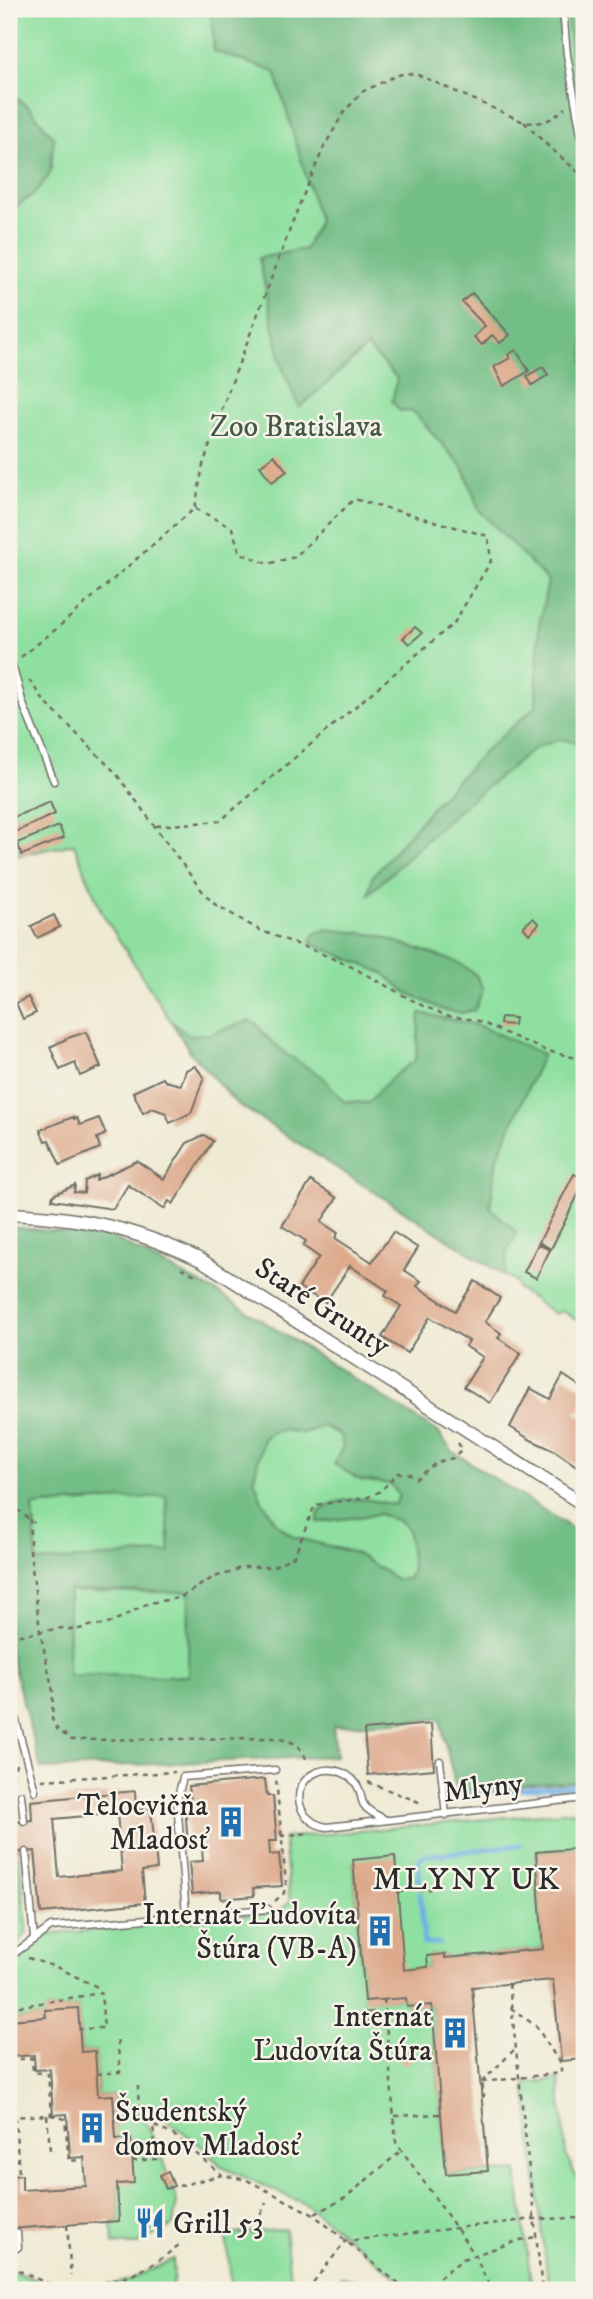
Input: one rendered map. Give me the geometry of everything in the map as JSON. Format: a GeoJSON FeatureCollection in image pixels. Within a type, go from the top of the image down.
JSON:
{"type":"FeatureCollection","features":[{"type":"Feature","properties":{"kind":"street","name":"Staré Grunty"},"geometry":{"type":"LineString","coordinates":[[9,1214],[79,1219],[117,1227],[201,1260],[584,1505]]}},
{"type":"Feature","properties":{"kind":"lane"},"geometry":{"type":"LineString","coordinates":[[563,9],[572,92],[584,151]]}},
{"type":"Feature","properties":{"kind":"lane"},"geometry":{"type":"LineString","coordinates":[[9,654],[23,704],[54,781]]}},
{"type":"Feature","properties":{"kind":"lane"},"geometry":{"type":"LineString","coordinates":[[9,1695],[35,1791]]}},
{"type":"Feature","properties":{"kind":"lane"},"geometry":{"type":"LineString","coordinates":[[440,1761],[446,1815]]}},
{"type":"Feature","properties":{"kind":"lane"},"geometry":{"type":"LineString","coordinates":[[186,1915],[177,1801],[183,1777],[275,1770]]}},
{"type":"Feature","properties":{"kind":"lane"},"geometry":{"type":"LineString","coordinates":[[316,1773],[328,1770],[349,1775],[357,1785],[367,1808],[386,1820]]}},
{"type":"Feature","properties":{"kind":"lane","name":"Mlyny"},"geometry":{"type":"LineString","coordinates":[[316,1773],[302,1788],[300,1809],[311,1822],[327,1827],[584,1798]]}},
{"type":"Feature","properties":{"kind":"lane"},"geometry":{"type":"LineString","coordinates":[[21,1795],[24,1821]]}},
{"type":"Feature","properties":{"kind":"lane"},"geometry":{"type":"LineString","coordinates":[[26,1852],[34,1939]]}},
{"type":"Feature","properties":{"kind":"lane"},"geometry":{"type":"LineString","coordinates":[[11,1955],[51,1927],[268,1909]]}},
{"type":"Feature","properties":{"kind":"lane"},"geometry":{"type":"LineString","coordinates":[[9,2253],[18,2247],[17,2234]]}},
{"type":"Feature","properties":{"kind":"path"},"geometry":{"type":"LineString","coordinates":[[11,663],[55,630],[195,508],[202,465],[312,173],[344,112],[362,92],[382,81],[406,73],[416,74],[524,122],[539,124],[554,118],[565,108],[572,92]]}},
{"type":"Feature","properties":{"kind":"path"},"geometry":{"type":"LineString","coordinates":[[524,122],[584,177]]}},
{"type":"Feature","properties":{"kind":"path"},"geometry":{"type":"LineString","coordinates":[[156,826],[220,821],[454,623],[491,562],[488,536],[354,499],[295,557],[268,564],[240,553],[232,528],[195,508]]}},
{"type":"Feature","properties":{"kind":"path"},"geometry":{"type":"LineString","coordinates":[[18,659],[45,702],[115,772],[199,887],[213,903],[231,916],[352,967],[448,1016],[476,1020],[544,1050],[584,1060]]}},
{"type":"Feature","properties":{"kind":"path"},"geometry":{"type":"LineString","coordinates":[[9,1230],[22,1230]]}},
{"type":"Feature","properties":{"kind":"path"},"geometry":{"type":"LineString","coordinates":[[171,1264],[207,1281]]}},
{"type":"Feature","properties":{"kind":"path"},"geometry":{"type":"LineString","coordinates":[[9,1637],[62,1628],[106,1625],[149,1603],[179,1598],[215,1577],[240,1567],[272,1567],[294,1556],[315,1504],[366,1498],[381,1490],[397,1473],[410,1474],[416,1479],[437,1462],[453,1458],[462,1449],[453,1435]]}},
{"type":"Feature","properties":{"kind":"path"},"geometry":{"type":"LineString","coordinates":[[9,1503],[32,1521],[30,1551],[40,1631],[53,1692],[52,1718],[57,1729],[72,1740],[277,1738],[297,1744],[316,1773]]}},
{"type":"Feature","properties":{"kind":"path"},"geometry":{"type":"LineString","coordinates":[[268,1909],[284,1893],[286,1882],[275,1770]]}},
{"type":"Feature","properties":{"kind":"path"},"geometry":{"type":"LineString","coordinates":[[32,1780],[178,1771]]}},
{"type":"Feature","properties":{"kind":"path"},"geometry":{"type":"LineString","coordinates":[[349,1775],[406,1796],[446,1815]]}},
{"type":"Feature","properties":{"kind":"path"},"geometry":{"type":"LineString","coordinates":[[398,1892],[431,1889]]}},
{"type":"Feature","properties":{"kind":"path"},"geometry":{"type":"LineString","coordinates":[[11,1955],[59,1968],[99,1988]]}},
{"type":"Feature","properties":{"kind":"path"},"geometry":{"type":"LineString","coordinates":[[509,1984],[542,2290]]}},
{"type":"Feature","properties":{"kind":"path"},"geometry":{"type":"LineString","coordinates":[[9,2007],[100,1993],[104,2028],[79,2029]]}},
{"type":"Feature","properties":{"kind":"path"},"geometry":{"type":"LineString","coordinates":[[384,1999],[396,2142],[475,2255],[491,2290]]}},
{"type":"Feature","properties":{"kind":"path"},"geometry":{"type":"LineString","coordinates":[[482,2082],[561,2073],[561,2065],[536,2026],[511,2008]]}},
{"type":"Feature","properties":{"kind":"path"},"geometry":{"type":"LineString","coordinates":[[97,2074],[121,2072],[117,2035]]}},
{"type":"Feature","properties":{"kind":"path"},"geometry":{"type":"LineString","coordinates":[[482,2082],[516,2048]]}},
{"type":"Feature","properties":{"kind":"path"},"geometry":{"type":"LineString","coordinates":[[9,2060],[32,2058],[33,2072],[48,2074],[50,2150]]}},
{"type":"Feature","properties":{"kind":"path"},"geometry":{"type":"LineString","coordinates":[[481,2097],[484,2096],[482,2082]]}},
{"type":"Feature","properties":{"kind":"path"},"geometry":{"type":"LineString","coordinates":[[115,2117],[139,2116],[138,2086]]}},
{"type":"Feature","properties":{"kind":"path"},"geometry":{"type":"LineString","coordinates":[[394,2116],[441,2114]]}},
{"type":"Feature","properties":{"kind":"path"},"geometry":{"type":"LineString","coordinates":[[9,2117],[49,2115],[65,2119],[69,2161],[82,2160]]}},
{"type":"Feature","properties":{"kind":"path"},"geometry":{"type":"LineString","coordinates":[[15,2117],[19,2173]]}},
{"type":"Feature","properties":{"kind":"path"},"geometry":{"type":"LineString","coordinates":[[132,2161],[156,2159],[153,2125],[175,2136],[222,2175]]}},
{"type":"Feature","properties":{"kind":"path"},"geometry":{"type":"LineString","coordinates":[[314,2214],[345,2198],[402,2150]]}},
{"type":"Feature","properties":{"kind":"path"},"geometry":{"type":"LineString","coordinates":[[179,2186],[222,2175],[247,2180],[314,2214],[406,2290]]}},
{"type":"Feature","properties":{"kind":"path"},"geometry":{"type":"LineString","coordinates":[[252,2232],[266,2203]]}},
{"type":"Feature","properties":{"kind":"path"},"geometry":{"type":"LineString","coordinates":[[307,2290],[346,2241],[534,2219],[584,2218]]}},
{"type":"Feature","properties":{"kind":"path"},"geometry":{"type":"LineString","coordinates":[[68,2225],[71,2276]]}},
{"type":"Feature","properties":{"kind":"path"},"geometry":{"type":"LineString","coordinates":[[423,2290],[463,2259],[536,2237]]}},
{"type":"Feature","properties":{"kind":"path"},"geometry":{"type":"LineString","coordinates":[[9,2266],[44,2282],[72,2290],[130,2276],[157,2262],[179,2245]]}},
{"type":"Feature","properties":{"kind":"green space","name":"Zoo Bratislava"},"geometry":{"type":"Polygon","coordinates":[[[9,9],[584,9],[584,1325],[562,1311],[555,1314],[518,1289],[516,1282],[236,1103],[191,1053],[102,913],[74,844],[9,857],[9,9]]]}},
{"type":"Feature","properties":{"kind":"green space"},"geometry":{"type":"Polygon","coordinates":[[[211,9],[559,9],[565,68],[584,167],[584,745],[561,739],[535,748],[456,812],[369,894],[372,877],[439,799],[489,747],[536,706],[539,625],[548,581],[479,510],[464,469],[414,412],[400,411],[392,402],[397,378],[367,347],[299,408],[282,367],[259,258],[305,249],[319,221],[275,72],[214,51],[211,9]]]}},
{"type":"Feature","properties":{"kind":"green space"},"geometry":{"type":"Polygon","coordinates":[[[567,9],[584,9],[584,132],[570,58],[567,9]]]}},
{"type":"Feature","properties":{"kind":"green space"},"geometry":{"type":"Polygon","coordinates":[[[9,93],[29,107],[54,138],[50,174],[35,193],[9,212],[9,93]]]}},
{"type":"Feature","properties":{"kind":"green space"},"geometry":{"type":"Polygon","coordinates":[[[327,929],[377,935],[459,963],[476,975],[483,989],[475,1010],[462,1013],[443,1010],[404,991],[385,974],[311,943],[316,933],[327,929]]]}},
{"type":"Feature","properties":{"kind":"green space"},"geometry":{"type":"Polygon","coordinates":[[[420,1013],[477,1025],[543,1054],[497,1158],[490,1207],[517,1233],[507,1252],[505,1276],[236,1103],[191,1053],[172,1022],[189,1035],[210,1034],[248,1021],[257,1024],[286,1054],[323,1077],[343,1101],[368,1103],[390,1079],[416,1060],[420,1013]]]}},
{"type":"Feature","properties":{"kind":"green space"},"geometry":{"type":"Polygon","coordinates":[[[9,1227],[109,1236],[220,1294],[438,1432],[452,1451],[584,1536],[584,1781],[456,1790],[440,1719],[333,1726],[336,1756],[41,1769],[9,1650],[9,1227]],[[323,1426],[303,1433],[282,1430],[263,1439],[254,1478],[261,1499],[277,1524],[294,1537],[355,1553],[398,1580],[408,1579],[412,1569],[408,1530],[401,1522],[380,1514],[318,1522],[319,1512],[337,1502],[356,1499],[395,1505],[399,1496],[391,1484],[360,1480],[334,1464],[343,1446],[341,1435],[323,1426]],[[166,1496],[33,1506],[37,1562],[170,1552],[166,1496]],[[69,1591],[68,1675],[188,1676],[189,1592],[69,1591]]]}},
{"type":"Feature","properties":{"kind":"green space"},"geometry":{"type":"Polygon","coordinates":[[[323,1426],[341,1435],[343,1446],[360,1480],[391,1484],[399,1496],[395,1505],[356,1499],[337,1502],[319,1512],[318,1522],[380,1514],[401,1522],[408,1530],[412,1569],[408,1579],[398,1580],[355,1553],[294,1537],[277,1524],[261,1499],[254,1478],[263,1439],[282,1430],[303,1433],[323,1426]]]}},
{"type":"Feature","properties":{"kind":"green space"},"geometry":{"type":"Polygon","coordinates":[[[166,1495],[171,1552],[37,1563],[33,1506],[166,1495]]]}},
{"type":"Feature","properties":{"kind":"green space"},"geometry":{"type":"Polygon","coordinates":[[[69,1591],[189,1592],[188,1677],[68,1675],[69,1591]]]}},
{"type":"Feature","properties":{"kind":"green space"},"geometry":{"type":"Polygon","coordinates":[[[573,1811],[584,1813],[584,1848],[536,1852],[543,1949],[445,1958],[444,1954],[428,1956],[428,1967],[404,1970],[353,1861],[365,2000],[406,1998],[407,2007],[432,2005],[446,2174],[517,2171],[532,2290],[412,2290],[307,2205],[222,2167],[204,2148],[162,2116],[144,2118],[177,2201],[173,2225],[136,2245],[113,2244],[112,2222],[119,2221],[113,2095],[98,2096],[95,2051],[81,2052],[78,2008],[46,2010],[46,2017],[9,2020],[9,1962],[45,1935],[277,1912],[290,1902],[284,1838],[573,1811]]]}},
{"type":"Feature","properties":{"kind":"green space"},"geometry":{"type":"Polygon","coordinates":[[[19,1856],[27,1933],[9,1950],[9,1857],[19,1856]]]}},
{"type":"Feature","properties":{"kind":"green space"},"geometry":{"type":"Polygon","coordinates":[[[559,2079],[566,2155],[584,2194],[584,2290],[549,2290],[525,2084],[559,2079]]]}},
{"type":"Feature","properties":{"kind":"green space"},"geometry":{"type":"Polygon","coordinates":[[[285,2229],[291,2290],[232,2290],[226,2235],[285,2229]]]}},
{"type":"Feature","properties":{"kind":"green space"},"geometry":{"type":"Polygon","coordinates":[[[173,2259],[174,2279],[171,2290],[90,2290],[130,2280],[173,2259]]]}},
{"type":"Feature","properties":{"kind":"green space"},"geometry":{"type":"Polygon","coordinates":[[[9,2270],[62,2289],[62,2290],[9,2290],[9,2270]]]}},
{"type":"Feature","properties":{"kind":"green space"},"geometry":{"type":"Polygon","coordinates":[[[341,2277],[379,2286],[386,2290],[334,2290],[341,2277]]]}},
{"type":"Feature","properties":{"kind":"building"},"geometry":{"type":"Polygon","coordinates":[[[472,293],[510,335],[500,343],[492,335],[482,345],[474,337],[485,326],[462,302],[472,293]]]}},
{"type":"Feature","properties":{"kind":"building"},"geometry":{"type":"Polygon","coordinates":[[[516,350],[529,371],[504,386],[494,367],[510,358],[508,355],[516,350]]]}},
{"type":"Feature","properties":{"kind":"building"},"geometry":{"type":"Polygon","coordinates":[[[543,367],[548,375],[532,385],[527,376],[543,367]]]}},
{"type":"Feature","properties":{"kind":"building"},"geometry":{"type":"Polygon","coordinates":[[[274,455],[287,471],[272,482],[260,466],[274,455]]]}},
{"type":"Feature","properties":{"kind":"building"},"geometry":{"type":"Polygon","coordinates":[[[415,627],[422,633],[409,644],[403,638],[415,627]]]}},
{"type":"Feature","properties":{"kind":"building"},"geometry":{"type":"Polygon","coordinates":[[[50,802],[55,814],[13,833],[9,819],[50,802]]]}},
{"type":"Feature","properties":{"kind":"building"},"geometry":{"type":"Polygon","coordinates":[[[59,826],[64,838],[22,855],[17,843],[59,826]]]}},
{"type":"Feature","properties":{"kind":"building"},"geometry":{"type":"Polygon","coordinates":[[[54,915],[60,927],[37,938],[31,926],[54,915]]]}},
{"type":"Feature","properties":{"kind":"building"},"geometry":{"type":"Polygon","coordinates":[[[533,918],[539,924],[529,934],[523,927],[533,918]]]}},
{"type":"Feature","properties":{"kind":"building"},"geometry":{"type":"Polygon","coordinates":[[[28,997],[36,1013],[23,1019],[16,1003],[28,997]]]}},
{"type":"Feature","properties":{"kind":"building"},"geometry":{"type":"Polygon","coordinates":[[[501,1017],[515,1018],[514,1025],[500,1024],[501,1017]]]}},
{"type":"Feature","properties":{"kind":"building"},"geometry":{"type":"Polygon","coordinates":[[[86,1032],[101,1067],[80,1076],[75,1063],[60,1070],[50,1047],[86,1032]]]}},
{"type":"Feature","properties":{"kind":"building"},"geometry":{"type":"Polygon","coordinates":[[[195,1066],[204,1077],[191,1113],[170,1123],[166,1113],[152,1108],[143,1113],[133,1092],[163,1078],[181,1085],[186,1070],[195,1066]]]}},
{"type":"Feature","properties":{"kind":"building"},"geometry":{"type":"Polygon","coordinates":[[[73,1117],[77,1118],[80,1125],[99,1118],[106,1134],[97,1138],[100,1148],[60,1165],[49,1140],[45,1141],[40,1130],[73,1117]]]}},
{"type":"Feature","properties":{"kind":"building"},"geometry":{"type":"Polygon","coordinates":[[[204,1135],[213,1141],[173,1204],[169,1201],[164,1209],[128,1185],[113,1209],[52,1200],[53,1195],[75,1185],[74,1192],[84,1193],[85,1181],[97,1175],[96,1180],[137,1161],[164,1179],[187,1143],[204,1135]]]}},
{"type":"Feature","properties":{"kind":"building"},"geometry":{"type":"Polygon","coordinates":[[[574,1174],[584,1179],[584,1183],[551,1249],[539,1242],[574,1174]]]}},
{"type":"Feature","properties":{"kind":"building"},"geometry":{"type":"Polygon","coordinates":[[[311,1181],[337,1198],[321,1222],[338,1233],[335,1238],[372,1262],[393,1232],[418,1248],[404,1270],[421,1281],[417,1286],[455,1311],[475,1281],[500,1298],[485,1322],[501,1333],[498,1338],[521,1353],[490,1403],[464,1387],[483,1357],[465,1346],[469,1341],[430,1317],[407,1353],[382,1337],[401,1306],[385,1296],[388,1291],[350,1266],[325,1303],[299,1287],[319,1257],[303,1246],[306,1241],[282,1226],[311,1181]]]}},
{"type":"Feature","properties":{"kind":"building"},"geometry":{"type":"Polygon","coordinates":[[[538,1244],[550,1250],[536,1278],[524,1272],[538,1244]]]}},
{"type":"Feature","properties":{"kind":"building"},"geometry":{"type":"Polygon","coordinates":[[[563,1375],[584,1389],[584,1404],[576,1413],[584,1418],[584,1471],[553,1450],[510,1427],[530,1388],[550,1399],[563,1375]]]}},
{"type":"Feature","properties":{"kind":"building"},"geometry":{"type":"Polygon","coordinates":[[[431,1724],[434,1769],[368,1775],[364,1730],[431,1724]]]}},
{"type":"Feature","properties":{"kind":"building","name":"Telocvičňa Mladosť"},"geometry":{"type":"Polygon","coordinates":[[[265,1779],[267,1796],[273,1796],[277,1841],[269,1841],[270,1855],[279,1854],[282,1886],[253,1888],[254,1896],[221,1899],[221,1891],[192,1894],[189,1862],[203,1861],[202,1847],[188,1848],[185,1803],[191,1803],[189,1786],[265,1779]]]}},
{"type":"Feature","properties":{"kind":"building"},"geometry":{"type":"Polygon","coordinates":[[[135,1791],[136,1810],[151,1809],[157,1869],[142,1871],[145,1903],[41,1913],[35,1851],[19,1852],[19,1856],[9,1857],[9,1818],[16,1817],[16,1822],[32,1820],[31,1801],[135,1791]],[[117,1813],[54,1819],[59,1877],[122,1871],[117,1813]]]}},
{"type":"Feature","properties":{"kind":"building","name":"Internát Ľudovíta Štúra"},"geometry":{"type":"Polygon","coordinates":[[[584,1848],[584,2059],[561,2061],[553,1980],[472,1987],[488,2171],[446,2174],[432,2005],[407,2007],[406,1998],[365,2001],[353,1860],[395,1856],[404,1970],[428,1967],[427,1956],[445,1954],[445,1958],[543,1949],[536,1852],[584,1848]]]}},
{"type":"Feature","properties":{"kind":"building","name":"Študentský domov Mladosť"},"geometry":{"type":"Polygon","coordinates":[[[78,2008],[81,2052],[95,2051],[98,2096],[113,2095],[116,2139],[131,2138],[134,2183],[117,2184],[119,2221],[9,2229],[9,2176],[22,2175],[22,2190],[86,2186],[84,2157],[70,2158],[67,2114],[53,2115],[50,2069],[35,2070],[34,2055],[9,2057],[9,2020],[46,2017],[45,2010],[78,2008]]]}},
{"type":"Feature","properties":{"kind":"building"},"geometry":{"type":"Polygon","coordinates":[[[373,2012],[374,2021],[362,2022],[361,2013],[373,2012]]]}},
{"type":"Feature","properties":{"kind":"building"},"geometry":{"type":"Polygon","coordinates":[[[400,2051],[409,2051],[410,2063],[401,2064],[400,2051]]]}},
{"type":"Feature","properties":{"kind":"building"},"geometry":{"type":"Polygon","coordinates":[[[168,2172],[174,2186],[166,2189],[160,2175],[168,2172]]]}},
{"type":"Feature","properties":{"kind":"building"},"geometry":{"type":"Polygon","coordinates":[[[156,2215],[161,2222],[144,2231],[140,2223],[156,2215]]]}},
{"type":"Feature","properties":{"kind":"waterway"},"geometry":{"type":"LineString","coordinates":[[456,1794],[584,1785]]}},
{"type":"Feature","properties":{"kind":"waterway"},"geometry":{"type":"LineString","coordinates":[[420,1886],[418,1861],[423,1856],[520,1845]]}},
{"type":"Feature","properties":{"kind":"waterway"},"geometry":{"type":"LineString","coordinates":[[420,1894],[424,1944],[439,1943]]}},
{"type":"Feature","properties":{"kind":"place","name":"Telocvičňa Mladosť"},"geometry":{"type":"Point","coordinates":[231,1822]}},
{"type":"Feature","properties":{"kind":"place","name":"Internát Ľudovíta Štúra (VB-A)"},"geometry":{"type":"Point","coordinates":[380,1931]}},
{"type":"Feature","properties":{"kind":"place","name":"Internát Ľudovíta Štúra"},"geometry":{"type":"Point","coordinates":[455,2033]}},
{"type":"Feature","properties":{"kind":"place","name":"Študentský domov Mladosť"},"geometry":{"type":"Point","coordinates":[92,2128]}},
{"type":"Feature","properties":{"kind":"place","name":"Grill 53"},"geometry":{"type":"Point","coordinates":[150,2223]}},
{"type":"Feature","properties":{"kind":"district","name":"MLYNY UK"},"geometry":{"type":"Point","coordinates":[467,1878]}}]}
